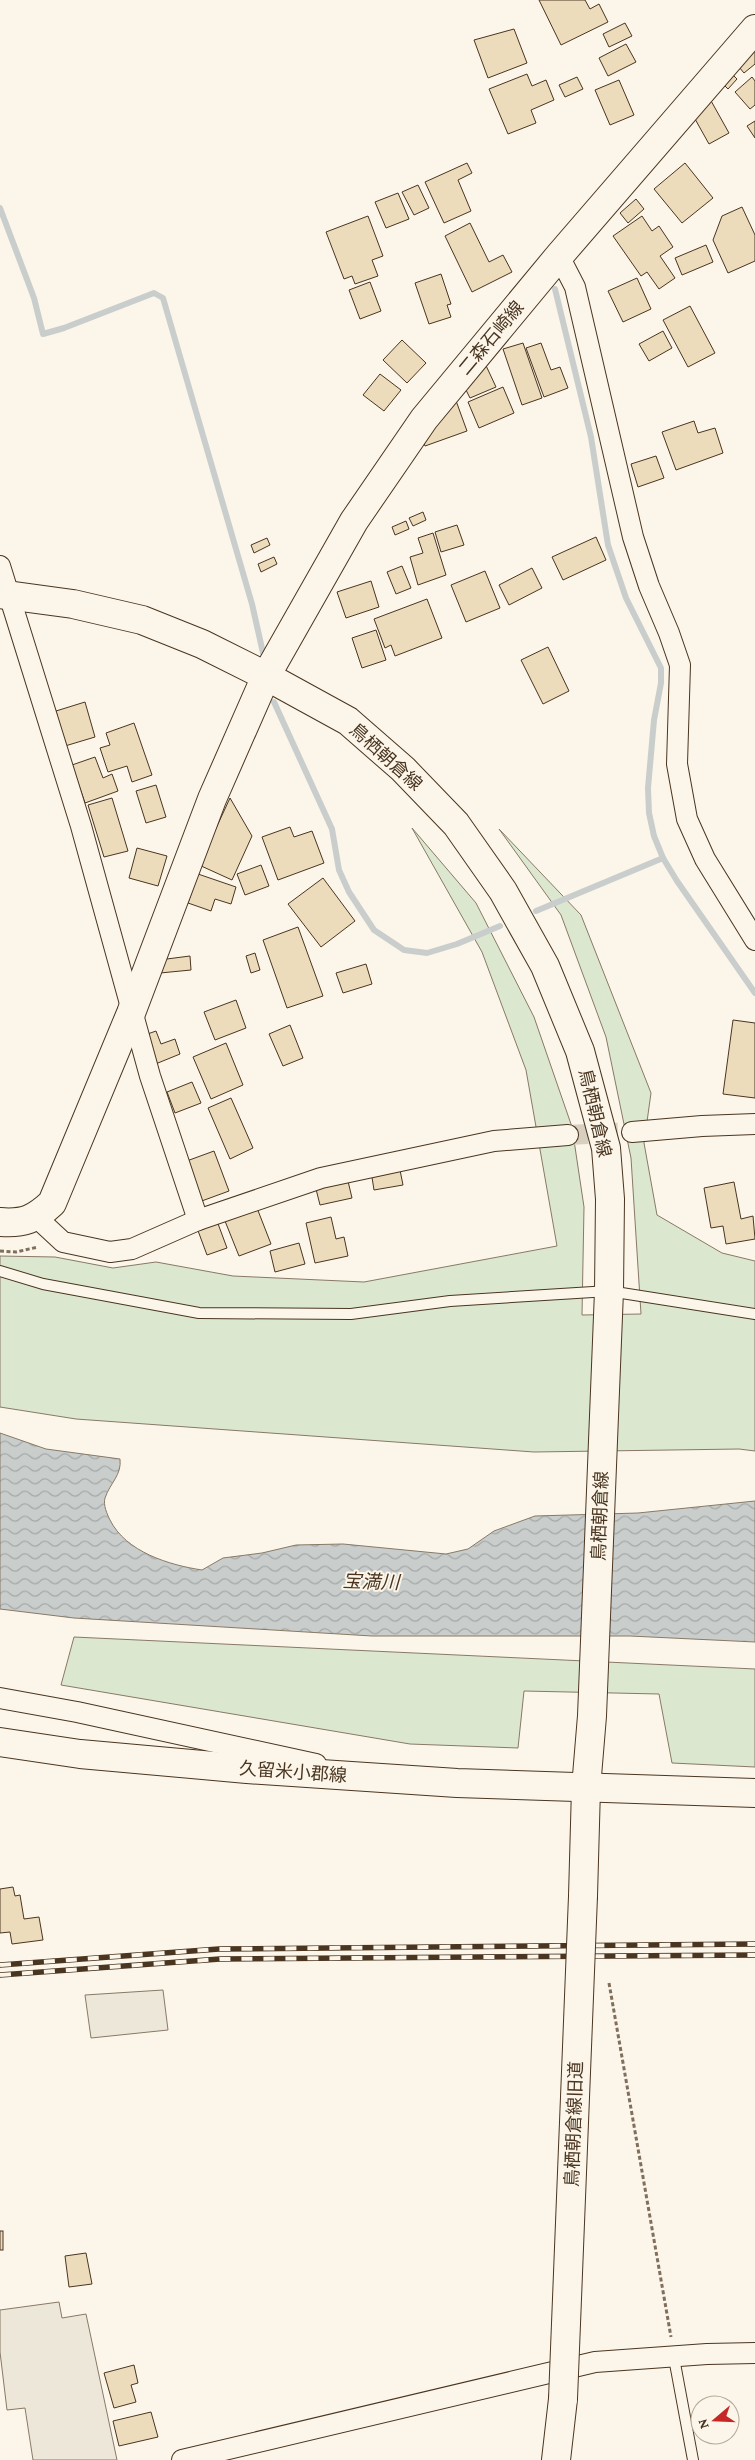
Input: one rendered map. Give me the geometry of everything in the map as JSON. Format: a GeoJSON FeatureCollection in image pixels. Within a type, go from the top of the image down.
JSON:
{"type":"FeatureCollection","features":[{"type":"Feature","properties":{"kind":"main road","name":"二森石崎線"},"geometry":{"type":"LineString","coordinates":[[44,1210],[131,1013],[212,799],[266,676],[354,521],[424,419],[559,256],[755,29]]}},
{"type":"Feature","properties":{"kind":"main road","name":"鳥栖朝倉線"},"geometry":{"type":"LineString","coordinates":[[5,594],[73,604],[142,620],[202,644],[266,676],[348,722],[403,769],[456,824],[503,891],[545,966],[580,1051],[606,1148],[610,1199],[609,1300],[592,1716],[586,1788]]}},
{"type":"Feature","properties":{"kind":"main road"},"geometry":{"type":"LineString","coordinates":[[0,1222],[11,1223],[44,1210]]}},
{"type":"Feature","properties":{"kind":"main road","name":"久留米小郡線"},"geometry":{"type":"LineString","coordinates":[[0,1742],[80,1754],[247,1769],[586,1788]]}},
{"type":"Feature","properties":{"kind":"main road"},"geometry":{"type":"LineString","coordinates":[[586,1788],[755,1793]]}},
{"type":"Feature","properties":{"kind":"main road","name":"鳥栖朝倉線旧道"},"geometry":{"type":"LineString","coordinates":[[556,2460],[562,2399],[586,1788]]}},
{"type":"Feature","properties":{"kind":"street"},"geometry":{"type":"LineString","coordinates":[[559,256],[575,286],[633,537],[649,586],[680,665],[677,764],[687,819],[705,859],[755,940]]}},
{"type":"Feature","properties":{"kind":"street"},"geometry":{"type":"LineString","coordinates":[[0,566],[5,594],[81,826],[119,960],[131,1013],[198,1220]]}},
{"type":"Feature","properties":{"kind":"street"},"geometry":{"type":"LineString","coordinates":[[632,1132],[755,1124]]}},
{"type":"Feature","properties":{"kind":"street"},"geometry":{"type":"LineString","coordinates":[[44,1210],[64,1242],[110,1252],[132,1249],[198,1220],[321,1178],[393,1161],[494,1141],[568,1135]]}},
{"type":"Feature","properties":{"kind":"street"},"geometry":{"type":"LineString","coordinates":[[0,1698],[77,1712],[384,1778]]}},
{"type":"Feature","properties":{"kind":"street"},"geometry":{"type":"LineString","coordinates":[[188,2459],[595,2362],[755,2354]]}},
{"type":"Feature","properties":{"kind":"lane"},"geometry":{"type":"LineString","coordinates":[[0,1272],[43,1284],[199,1313],[351,1314],[450,1301],[609,1300],[755,1314]]}},
{"type":"Feature","properties":{"kind":"lane"},"geometry":{"type":"LineString","coordinates":[[674,2358],[693,2460]]}},
{"type":"Feature","properties":{"kind":"path"},"geometry":{"type":"LineString","coordinates":[[0,1251],[16,1252],[64,1242]]}},
{"type":"Feature","properties":{"kind":"path"},"geometry":{"type":"LineString","coordinates":[[609,1983],[674,2358]]}},
{"type":"Feature","properties":{"kind":"green space"},"geometry":{"type":"Polygon","coordinates":[[[412,828],[476,903],[534,1017],[572,1127],[584,1207],[582,1315],[641,1314],[631,1158],[606,1037],[561,915],[499,829],[581,915],[651,1093],[644,1143],[657,1215],[722,1253],[755,1261],[755,1451],[739,1449],[534,1452],[76,1419],[0,1407],[0,1256],[55,1257],[113,1268],[156,1262],[233,1276],[364,1282],[557,1246],[526,1070],[482,952],[412,828]]]}},
{"type":"Feature","properties":{"kind":"green space"},"geometry":{"type":"Polygon","coordinates":[[[74,1637],[755,1669],[755,1767],[672,1763],[659,1694],[524,1691],[518,1748],[410,1744],[61,1685],[74,1637]]]}},
{"type":"Feature","properties":{"kind":"shaded area"},"geometry":{"type":"Polygon","coordinates":[[[163,1990],[168,2030],[91,2038],[85,1995],[163,1990]]]}},
{"type":"Feature","properties":{"kind":"shaded area"},"geometry":{"type":"Polygon","coordinates":[[[59,2302],[62,2318],[86,2314],[117,2460],[33,2460],[25,2408],[7,2410],[0,2352],[0,2310],[59,2302]]]}},
{"type":"Feature","properties":{"kind":"water","name":"宝満川"},"geometry":{"type":"Polygon","coordinates":[[[0,1433],[46,1449],[120,1459],[119,1470],[105,1498],[108,1515],[117,1531],[137,1549],[150,1555],[176,1565],[202,1570],[223,1558],[262,1553],[296,1545],[343,1544],[446,1554],[468,1549],[494,1531],[535,1516],[638,1513],[755,1501],[755,1642],[630,1636],[372,1636],[74,1618],[0,1609],[0,1433]]]}},
{"type":"Feature","properties":{"kind":"building"},"geometry":{"type":"Polygon","coordinates":[[[539,0],[585,0],[590,9],[599,4],[608,22],[561,45],[539,0]]]}},
{"type":"Feature","properties":{"kind":"building"},"geometry":{"type":"Polygon","coordinates":[[[625,23],[632,36],[609,47],[603,34],[625,23]]]}},
{"type":"Feature","properties":{"kind":"building"},"geometry":{"type":"Polygon","coordinates":[[[514,29],[527,63],[488,78],[474,40],[514,29]]]}},
{"type":"Feature","properties":{"kind":"building"},"geometry":{"type":"Polygon","coordinates":[[[755,43],[755,64],[744,73],[734,61],[755,43]]]}},
{"type":"Feature","properties":{"kind":"building"},"geometry":{"type":"Polygon","coordinates":[[[626,44],[636,62],[608,76],[599,58],[626,44]]]}},
{"type":"Feature","properties":{"kind":"building"},"geometry":{"type":"Polygon","coordinates":[[[729,71],[737,79],[728,89],[720,81],[729,71]]]}},
{"type":"Feature","properties":{"kind":"building"},"geometry":{"type":"Polygon","coordinates":[[[527,74],[532,86],[546,80],[554,100],[531,110],[536,123],[508,134],[489,89],[527,74]]]}},
{"type":"Feature","properties":{"kind":"building"},"geometry":{"type":"Polygon","coordinates":[[[577,77],[583,89],[565,97],[559,85],[577,77]]]}},
{"type":"Feature","properties":{"kind":"building"},"geometry":{"type":"Polygon","coordinates":[[[752,77],[755,81],[755,105],[750,109],[735,92],[752,77]]]}},
{"type":"Feature","properties":{"kind":"building"},"geometry":{"type":"Polygon","coordinates":[[[619,80],[634,115],[610,125],[595,90],[619,80]]]}},
{"type":"Feature","properties":{"kind":"building"},"geometry":{"type":"Polygon","coordinates":[[[710,99],[729,133],[709,144],[690,110],[710,99]]]}},
{"type":"Feature","properties":{"kind":"building"},"geometry":{"type":"Polygon","coordinates":[[[755,121],[755,138],[747,126],[755,121]]]}},
{"type":"Feature","properties":{"kind":"building"},"geometry":{"type":"Polygon","coordinates":[[[467,163],[472,173],[458,180],[471,211],[444,223],[425,182],[467,163]]]}},
{"type":"Feature","properties":{"kind":"building"},"geometry":{"type":"Polygon","coordinates":[[[685,163],[713,198],[682,223],[654,189],[685,163]]]}},
{"type":"Feature","properties":{"kind":"building"},"geometry":{"type":"Polygon","coordinates":[[[418,185],[429,208],[414,215],[402,192],[418,185]]]}},
{"type":"Feature","properties":{"kind":"building"},"geometry":{"type":"Polygon","coordinates":[[[398,193],[409,219],[386,228],[375,202],[398,193]]]}},
{"type":"Feature","properties":{"kind":"building"},"geometry":{"type":"Polygon","coordinates":[[[636,199],[644,209],[628,223],[620,213],[636,199]]]}},
{"type":"Feature","properties":{"kind":"building"},"geometry":{"type":"Polygon","coordinates":[[[742,207],[755,235],[755,261],[728,273],[713,240],[722,216],[742,207]]]}},
{"type":"Feature","properties":{"kind":"building"},"geometry":{"type":"Polygon","coordinates":[[[368,216],[383,256],[372,260],[378,276],[355,284],[352,276],[344,279],[326,232],[368,216]]]}},
{"type":"Feature","properties":{"kind":"building"},"geometry":{"type":"Polygon","coordinates":[[[642,216],[652,231],[659,226],[673,247],[660,256],[675,278],[659,289],[647,272],[641,276],[613,236],[642,216]]]}},
{"type":"Feature","properties":{"kind":"building"},"geometry":{"type":"Polygon","coordinates":[[[470,223],[489,262],[503,255],[512,272],[472,292],[445,236],[470,223]]]}},
{"type":"Feature","properties":{"kind":"building"},"geometry":{"type":"Polygon","coordinates":[[[706,245],[713,262],[682,275],[675,258],[706,245]]]}},
{"type":"Feature","properties":{"kind":"building"},"geometry":{"type":"Polygon","coordinates":[[[441,274],[451,304],[447,305],[451,317],[429,324],[415,283],[441,274]]]}},
{"type":"Feature","properties":{"kind":"building"},"geometry":{"type":"Polygon","coordinates":[[[637,278],[651,309],[623,322],[608,291],[637,278]]]}},
{"type":"Feature","properties":{"kind":"building"},"geometry":{"type":"Polygon","coordinates":[[[370,282],[381,311],[360,319],[349,290],[370,282]]]}},
{"type":"Feature","properties":{"kind":"building"},"geometry":{"type":"Polygon","coordinates":[[[690,306],[715,353],[688,367],[663,320],[690,306]]]}},
{"type":"Feature","properties":{"kind":"building"},"geometry":{"type":"Polygon","coordinates":[[[663,331],[672,348],[649,361],[639,344],[663,331]]]}},
{"type":"Feature","properties":{"kind":"building"},"geometry":{"type":"Polygon","coordinates":[[[402,340],[426,363],[407,383],[383,360],[402,340]]]}},
{"type":"Feature","properties":{"kind":"building"},"geometry":{"type":"Polygon","coordinates":[[[523,343],[542,398],[522,405],[503,349],[523,343]]]}},
{"type":"Feature","properties":{"kind":"building"},"geometry":{"type":"Polygon","coordinates":[[[541,343],[551,370],[560,367],[568,388],[544,397],[526,348],[541,343]]]}},
{"type":"Feature","properties":{"kind":"building"},"geometry":{"type":"Polygon","coordinates":[[[482,357],[496,387],[470,398],[462,382],[482,357]]]}},
{"type":"Feature","properties":{"kind":"building"},"geometry":{"type":"Polygon","coordinates":[[[380,374],[401,390],[384,411],[363,395],[380,374]]]}},
{"type":"Feature","properties":{"kind":"building"},"geometry":{"type":"Polygon","coordinates":[[[503,387],[514,413],[479,428],[468,402],[503,387]]]}},
{"type":"Feature","properties":{"kind":"building"},"geometry":{"type":"Polygon","coordinates":[[[455,398],[467,431],[425,446],[422,437],[455,398]]]}},
{"type":"Feature","properties":{"kind":"building"},"geometry":{"type":"Polygon","coordinates":[[[694,421],[698,433],[715,428],[723,453],[676,470],[662,432],[694,421]]]}},
{"type":"Feature","properties":{"kind":"building"},"geometry":{"type":"Polygon","coordinates":[[[656,456],[664,478],[638,487],[631,464],[656,456]]]}},
{"type":"Feature","properties":{"kind":"building"},"geometry":{"type":"Polygon","coordinates":[[[423,512],[426,520],[413,526],[409,518],[423,512]]]}},
{"type":"Feature","properties":{"kind":"building"},"geometry":{"type":"Polygon","coordinates":[[[406,521],[409,529],[395,535],[392,527],[406,521]]]}},
{"type":"Feature","properties":{"kind":"building"},"geometry":{"type":"Polygon","coordinates":[[[457,525],[464,545],[441,552],[435,532],[457,525]]]}},
{"type":"Feature","properties":{"kind":"building"},"geometry":{"type":"Polygon","coordinates":[[[433,533],[446,575],[418,585],[410,557],[423,553],[418,538],[433,533]]]}},
{"type":"Feature","properties":{"kind":"building"},"geometry":{"type":"Polygon","coordinates":[[[596,537],[606,560],[563,580],[552,557],[596,537]]]}},
{"type":"Feature","properties":{"kind":"building"},"geometry":{"type":"Polygon","coordinates":[[[267,538],[270,545],[254,553],[251,545],[267,538]]]}},
{"type":"Feature","properties":{"kind":"building"},"geometry":{"type":"Polygon","coordinates":[[[274,557],[277,564],[261,572],[258,564],[274,557]]]}},
{"type":"Feature","properties":{"kind":"building"},"geometry":{"type":"Polygon","coordinates":[[[402,566],[411,588],[396,594],[387,572],[402,566]]]}},
{"type":"Feature","properties":{"kind":"building"},"geometry":{"type":"Polygon","coordinates":[[[532,568],[542,588],[509,605],[499,585],[532,568]]]}},
{"type":"Feature","properties":{"kind":"building"},"geometry":{"type":"Polygon","coordinates":[[[485,571],[500,608],[466,622],[451,585],[485,571]]]}},
{"type":"Feature","properties":{"kind":"building"},"geometry":{"type":"Polygon","coordinates":[[[371,581],[379,607],[346,618],[337,592],[371,581]]]}},
{"type":"Feature","properties":{"kind":"building"},"geometry":{"type":"Polygon","coordinates":[[[427,599],[442,638],[395,656],[391,645],[385,648],[374,619],[427,599]]]}},
{"type":"Feature","properties":{"kind":"building"},"geometry":{"type":"Polygon","coordinates":[[[376,630],[386,660],[362,668],[352,638],[376,630]]]}},
{"type":"Feature","properties":{"kind":"building"},"geometry":{"type":"Polygon","coordinates":[[[548,647],[569,691],[543,704],[521,660],[548,647]]]}},
{"type":"Feature","properties":{"kind":"building"},"geometry":{"type":"Polygon","coordinates":[[[85,702],[95,737],[65,746],[56,711],[85,702]]]}},
{"type":"Feature","properties":{"kind":"building"},"geometry":{"type":"Polygon","coordinates":[[[134,723],[152,775],[132,782],[127,766],[108,772],[100,748],[110,745],[106,733],[134,723]]]}},
{"type":"Feature","properties":{"kind":"building"},"geometry":{"type":"Polygon","coordinates":[[[95,757],[103,778],[112,774],[118,791],[85,803],[72,765],[95,757]]]}},
{"type":"Feature","properties":{"kind":"building"},"geometry":{"type":"Polygon","coordinates":[[[156,785],[166,817],[146,823],[136,791],[156,785]]]}},
{"type":"Feature","properties":{"kind":"building"},"geometry":{"type":"Polygon","coordinates":[[[112,798],[128,851],[104,857],[88,805],[112,798]]]}},
{"type":"Feature","properties":{"kind":"building"},"geometry":{"type":"Polygon","coordinates":[[[230,798],[252,836],[232,880],[199,865],[230,798]]]}},
{"type":"Feature","properties":{"kind":"building"},"geometry":{"type":"Polygon","coordinates":[[[290,827],[294,837],[312,831],[324,863],[278,880],[262,837],[290,827]]]}},
{"type":"Feature","properties":{"kind":"building"},"geometry":{"type":"Polygon","coordinates":[[[137,848],[167,856],[158,886],[129,878],[137,848]]]}},
{"type":"Feature","properties":{"kind":"building"},"geometry":{"type":"Polygon","coordinates":[[[261,865],[269,886],[245,895],[237,874],[261,865]]]}},
{"type":"Feature","properties":{"kind":"building"},"geometry":{"type":"Polygon","coordinates":[[[198,874],[236,887],[231,904],[215,899],[211,911],[188,903],[198,874]]]}},
{"type":"Feature","properties":{"kind":"building"},"geometry":{"type":"Polygon","coordinates":[[[323,878],[355,921],[321,947],[288,904],[323,878]]]}},
{"type":"Feature","properties":{"kind":"building"},"geometry":{"type":"Polygon","coordinates":[[[298,927],[323,996],[287,1008],[263,940],[298,927]]]}},
{"type":"Feature","properties":{"kind":"building"},"geometry":{"type":"Polygon","coordinates":[[[255,953],[260,970],[251,973],[246,956],[255,953]]]}},
{"type":"Feature","properties":{"kind":"building"},"geometry":{"type":"Polygon","coordinates":[[[190,956],[191,970],[160,973],[159,960],[190,956]]]}},
{"type":"Feature","properties":{"kind":"building"},"geometry":{"type":"Polygon","coordinates":[[[366,964],[372,984],[343,993],[336,973],[366,964]]]}},
{"type":"Feature","properties":{"kind":"building"},"geometry":{"type":"Polygon","coordinates":[[[236,1000],[246,1028],[215,1040],[204,1012],[236,1000]]]}},
{"type":"Feature","properties":{"kind":"building"},"geometry":{"type":"Polygon","coordinates":[[[733,1020],[755,1023],[755,1098],[723,1094],[733,1020]]]}},
{"type":"Feature","properties":{"kind":"building"},"geometry":{"type":"Polygon","coordinates":[[[290,1025],[303,1058],[283,1066],[269,1034],[290,1025]]]}},
{"type":"Feature","properties":{"kind":"building"},"geometry":{"type":"Polygon","coordinates":[[[156,1031],[161,1044],[175,1039],[180,1054],[153,1065],[142,1036],[156,1031]]]}},
{"type":"Feature","properties":{"kind":"building"},"geometry":{"type":"Polygon","coordinates":[[[226,1043],[243,1085],[211,1099],[193,1057],[226,1043]]]}},
{"type":"Feature","properties":{"kind":"building"},"geometry":{"type":"Polygon","coordinates":[[[192,1082],[201,1103],[175,1113],[167,1092],[192,1082]]]}},
{"type":"Feature","properties":{"kind":"building"},"geometry":{"type":"Polygon","coordinates":[[[231,1098],[253,1148],[230,1159],[208,1108],[231,1098]]]}},
{"type":"Feature","properties":{"kind":"building"},"geometry":{"type":"Polygon","coordinates":[[[214,1151],[229,1191],[199,1202],[184,1162],[214,1151]]]}},
{"type":"Feature","properties":{"kind":"building"},"geometry":{"type":"Polygon","coordinates":[[[399,1165],[403,1185],[374,1190],[371,1171],[399,1165]]]}},
{"type":"Feature","properties":{"kind":"building"},"geometry":{"type":"Polygon","coordinates":[[[347,1177],[352,1198],[320,1205],[315,1185],[347,1177]]]}},
{"type":"Feature","properties":{"kind":"building"},"geometry":{"type":"Polygon","coordinates":[[[734,1182],[741,1219],[753,1216],[755,1239],[726,1244],[723,1226],[711,1228],[704,1188],[734,1182]]]}},
{"type":"Feature","properties":{"kind":"building"},"geometry":{"type":"Polygon","coordinates":[[[257,1208],[271,1244],[239,1256],[225,1221],[257,1208]]]}},
{"type":"Feature","properties":{"kind":"building"},"geometry":{"type":"Polygon","coordinates":[[[331,1217],[336,1239],[344,1237],[348,1256],[315,1263],[306,1223],[331,1217]]]}},
{"type":"Feature","properties":{"kind":"building"},"geometry":{"type":"Polygon","coordinates":[[[217,1221],[227,1248],[207,1255],[197,1228],[217,1221]]]}},
{"type":"Feature","properties":{"kind":"building"},"geometry":{"type":"Polygon","coordinates":[[[299,1243],[305,1264],[275,1272],[270,1251],[299,1243]]]}},
{"type":"Feature","properties":{"kind":"building"},"geometry":{"type":"Polygon","coordinates":[[[13,1887],[15,1896],[20,1895],[24,1919],[39,1917],[43,1940],[12,1944],[10,1932],[0,1933],[0,1889],[13,1887]]]}},
{"type":"Feature","properties":{"kind":"building"},"geometry":{"type":"Polygon","coordinates":[[[0,2231],[3,2231],[3,2250],[0,2250],[0,2231]]]}},
{"type":"Feature","properties":{"kind":"building"},"geometry":{"type":"Polygon","coordinates":[[[86,2253],[92,2284],[69,2287],[65,2256],[86,2253]]]}},
{"type":"Feature","properties":{"kind":"building"},"geometry":{"type":"Polygon","coordinates":[[[134,2365],[138,2383],[131,2385],[136,2402],[114,2408],[104,2373],[134,2365]]]}},
{"type":"Feature","properties":{"kind":"building"},"geometry":{"type":"Polygon","coordinates":[[[151,2412],[158,2437],[119,2446],[113,2421],[151,2412]]]}},
{"type":"Feature","properties":{"kind":"waterway"},"geometry":{"type":"LineString","coordinates":[[0,208],[34,298],[43,334],[64,328],[154,293],[163,298],[252,604],[263,653]]}},
{"type":"Feature","properties":{"kind":"waterway"},"geometry":{"type":"LineString","coordinates":[[555,289],[591,437],[608,545],[626,598],[661,668],[661,683],[654,720],[648,788],[649,813],[654,836],[663,858],[677,881],[755,993]]}},
{"type":"Feature","properties":{"kind":"waterway"},"geometry":{"type":"LineString","coordinates":[[274,702],[332,829],[339,870],[349,892],[374,930],[404,950],[427,953],[457,944],[500,926]]}},
{"type":"Feature","properties":{"kind":"waterway"},"geometry":{"type":"LineString","coordinates":[[536,911],[663,858]]}},
{"type":"Feature","properties":{"kind":"tunnel"},"geometry":{"type":"LineString","coordinates":[[568,1135],[632,1132]]}},
{"type":"Feature","properties":{"kind":"railway"},"geometry":{"type":"LineString","coordinates":[[0,1965],[219,1949],[755,1944]]}},
{"type":"Feature","properties":{"kind":"railway"},"geometry":{"type":"LineString","coordinates":[[0,1975],[220,1959],[755,1955]]}}]}
